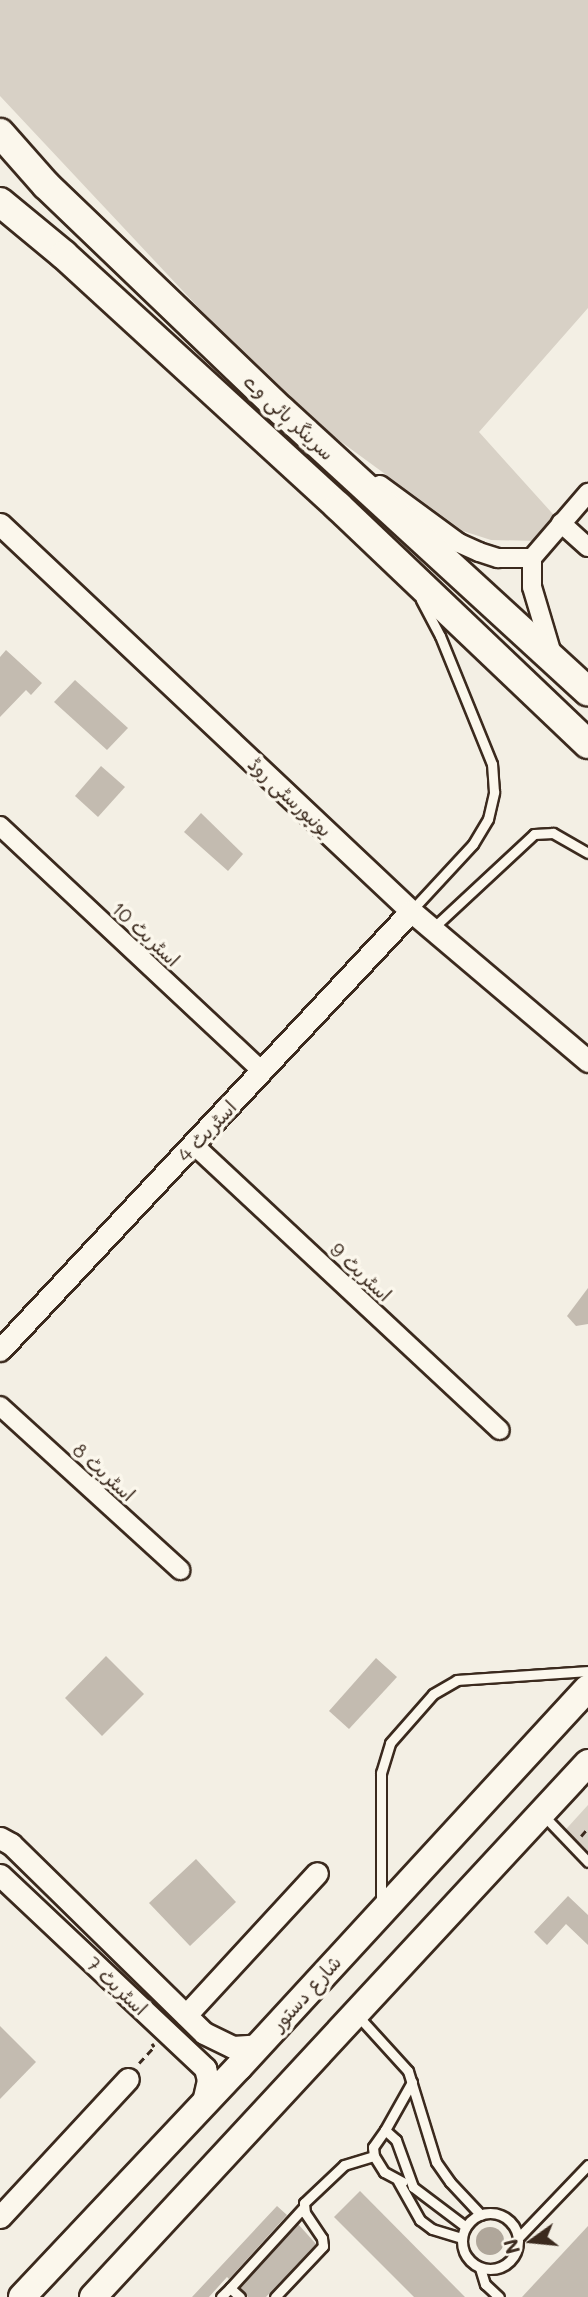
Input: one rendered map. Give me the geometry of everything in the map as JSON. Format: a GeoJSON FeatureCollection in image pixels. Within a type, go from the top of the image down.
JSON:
{"type":"FeatureCollection","features":[{"type":"Feature","properties":{"kind":"highway","name":"سرینگر ہائی وے"},"geometry":{"type":"LineString","coordinates":[[0,133],[46,185],[282,411],[588,691]]}},
{"type":"Feature","properties":{"kind":"highway","name":"سرینگر ہائی وے"},"geometry":{"type":"LineString","coordinates":[[0,202],[64,255],[396,559],[588,744]]}},
{"type":"Feature","properties":{"kind":"main road","name":"شارع دستور"},"geometry":{"type":"LineString","coordinates":[[22,2297],[588,1688]]}},
{"type":"Feature","properties":{"kind":"main road"},"geometry":{"type":"LineString","coordinates":[[93,2297],[588,1763]]}},
{"type":"Feature","properties":{"kind":"street"},"geometry":{"type":"LineString","coordinates":[[282,411],[459,542],[498,558],[532,558]]}},
{"type":"Feature","properties":{"kind":"street"},"geometry":{"type":"LineString","coordinates":[[553,658],[532,587],[532,558],[588,493]]}},
{"type":"Feature","properties":{"kind":"street"},"geometry":{"type":"LineString","coordinates":[[561,523],[588,548]]}},
{"type":"Feature","properties":{"kind":"street","name":"یونیورسٹی روڈ"},"geometry":{"type":"LineString","coordinates":[[0,524],[411,911],[588,1061]]}},
{"type":"Feature","properties":{"kind":"street","name":"اسٹریٹ 10"},"geometry":{"type":"LineString","coordinates":[[0,826],[263,1072]]}},
{"type":"Feature","properties":{"kind":"street","name":"اسٹریٹ 4"},"geometry":{"type":"LineString","coordinates":[[0,1350],[411,911]]}},
{"type":"Feature","properties":{"kind":"street","name":"اسٹریٹ 9"},"geometry":{"type":"LineString","coordinates":[[194,1145],[500,1430]]}},
{"type":"Feature","properties":{"kind":"street","name":"اسٹریٹ 8"},"geometry":{"type":"LineString","coordinates":[[0,1406],[180,1570]]}},
{"type":"Feature","properties":{"kind":"street"},"geometry":{"type":"LineString","coordinates":[[0,1838],[11,1844],[215,2040],[233,2046],[259,2045]]}},
{"type":"Feature","properties":{"kind":"street"},"geometry":{"type":"LineString","coordinates":[[186,2015],[317,1873]]}},
{"type":"Feature","properties":{"kind":"street","name":"اسٹریٹ 7"},"geometry":{"type":"LineString","coordinates":[[0,1875],[205,2068],[208,2080],[202,2106]]}},
{"type":"Feature","properties":{"kind":"street"},"geometry":{"type":"LineString","coordinates":[[0,2217],[131,2073]]}},
{"type":"Feature","properties":{"kind":"lane"},"geometry":{"type":"LineString","coordinates":[[396,559],[440,636],[492,765],[494,792],[488,819],[473,844],[411,911]]}},
{"type":"Feature","properties":{"kind":"lane"},"geometry":{"type":"LineString","coordinates":[[431,929],[534,834],[553,833],[588,853]]}},
{"type":"Feature","properties":{"kind":"lane"},"geometry":{"type":"LineString","coordinates":[[381,1911],[381,1773],[390,1743],[433,1695],[457,1681],[588,1671]]}},
{"type":"Feature","properties":{"kind":"lane"},"geometry":{"type":"LineString","coordinates":[[541,1813],[588,1862]]}},
{"type":"Feature","properties":{"kind":"lane"},"geometry":{"type":"LineString","coordinates":[[356,2014],[401,2062],[412,2082],[436,2162],[450,2182],[481,2215]]}},
{"type":"Feature","properties":{"kind":"lane"},"geometry":{"type":"LineString","coordinates":[[412,2082],[373,2147],[374,2156],[384,2172],[398,2181],[412,2184],[466,2227]]}},
{"type":"Feature","properties":{"kind":"lane"},"geometry":{"type":"LineString","coordinates":[[385,2130],[396,2140],[412,2184]]}},
{"type":"Feature","properties":{"kind":"lane"},"geometry":{"type":"LineString","coordinates":[[220,2297],[344,2165],[374,2156]]}},
{"type":"Feature","properties":{"kind":"lane"},"geometry":{"type":"LineString","coordinates":[[518,2238],[588,2165]]}},
{"type":"Feature","properties":{"kind":"lane"},"geometry":{"type":"LineString","coordinates":[[398,2181],[420,2220],[432,2230],[462,2238]]}},
{"type":"Feature","properties":{"kind":"lane"},"geometry":{"type":"LineString","coordinates":[[275,2297],[323,2246],[323,2238],[303,2208]]}},
{"type":"Feature","properties":{"kind":"lane"},"geometry":{"type":"LineString","coordinates":[[496,2213],[512,2223],[518,2238],[518,2249],[507,2265],[489,2270],[480,2268],[466,2256],[462,2238],[466,2227],[481,2215],[496,2213]]}},
{"type":"Feature","properties":{"kind":"lane"},"geometry":{"type":"LineString","coordinates":[[480,2268],[485,2284],[499,2297]]}},
{"type":"Feature","properties":{"kind":"lane"},"geometry":{"type":"LineString","coordinates":[[230,2288],[240,2297]]}},
{"type":"Feature","properties":{"kind":"path"},"geometry":{"type":"LineString","coordinates":[[131,2073],[154,2047],[147,2032],[159,2025]]}},
{"type":"Feature","properties":{"kind":"shaded area"},"geometry":{"type":"Polygon","coordinates":[[[0,0],[588,0],[588,308],[479,432],[561,523],[537,541],[491,540],[463,531],[288,403],[0,96],[0,0]]]}},
{"type":"Feature","properties":{"kind":"shaded area"},"geometry":{"type":"Polygon","coordinates":[[[588,1805],[588,1861],[586,1864],[558,1838],[588,1805]]]}},
{"type":"Feature","properties":{"kind":"shaded area"},"geometry":{"type":"Polygon","coordinates":[[[490,2227],[500,2231],[504,2241],[500,2251],[490,2255],[480,2251],[476,2241],[480,2231],[490,2227]]]}},
{"type":"Feature","properties":{"kind":"building"},"geometry":{"type":"Polygon","coordinates":[[[6,650],[42,683],[31,695],[26,690],[0,717],[0,657],[6,650]]]}},
{"type":"Feature","properties":{"kind":"building"},"geometry":{"type":"Polygon","coordinates":[[[75,680],[128,728],[107,750],[54,702],[75,680]]]}},
{"type":"Feature","properties":{"kind":"building"},"geometry":{"type":"Polygon","coordinates":[[[101,766],[125,787],[98,817],[75,796],[101,766]]]}},
{"type":"Feature","properties":{"kind":"building"},"geometry":{"type":"Polygon","coordinates":[[[201,813],[243,854],[228,871],[184,832],[201,813]]]}},
{"type":"Feature","properties":{"kind":"building"},"geometry":{"type":"Polygon","coordinates":[[[588,1288],[588,1324],[576,1326],[567,1316],[588,1288]]]}},
{"type":"Feature","properties":{"kind":"building"},"geometry":{"type":"Polygon","coordinates":[[[106,1656],[144,1694],[102,1736],[65,1698],[106,1656]]]}},
{"type":"Feature","properties":{"kind":"building"},"geometry":{"type":"Polygon","coordinates":[[[376,1658],[397,1677],[349,1729],[329,1711],[376,1658]]]}},
{"type":"Feature","properties":{"kind":"building"},"geometry":{"type":"Polygon","coordinates":[[[196,1859],[236,1902],[190,1946],[149,1903],[196,1859]]]}},
{"type":"Feature","properties":{"kind":"building"},"geometry":{"type":"Polygon","coordinates":[[[568,1896],[588,1915],[588,1945],[566,1924],[547,1945],[534,1932],[568,1896]]]}},
{"type":"Feature","properties":{"kind":"building"},"geometry":{"type":"Polygon","coordinates":[[[0,2026],[36,2062],[0,2099],[0,2026]]]}},
{"type":"Feature","properties":{"kind":"building"},"geometry":{"type":"Polygon","coordinates":[[[360,2191],[465,2297],[414,2297],[334,2217],[360,2191]]]}},
{"type":"Feature","properties":{"kind":"building"},"geometry":{"type":"Polygon","coordinates":[[[277,2206],[287,2215],[229,2279],[227,2277],[209,2297],[192,2297],[277,2206]]]}},
{"type":"Feature","properties":{"kind":"building"},"geometry":{"type":"Polygon","coordinates":[[[298,2224],[316,2244],[266,2297],[248,2297],[240,2288],[298,2224]]]}},
{"type":"Feature","properties":{"kind":"building"},"geometry":{"type":"Polygon","coordinates":[[[588,2226],[588,2297],[522,2297],[588,2226]]]}}]}
